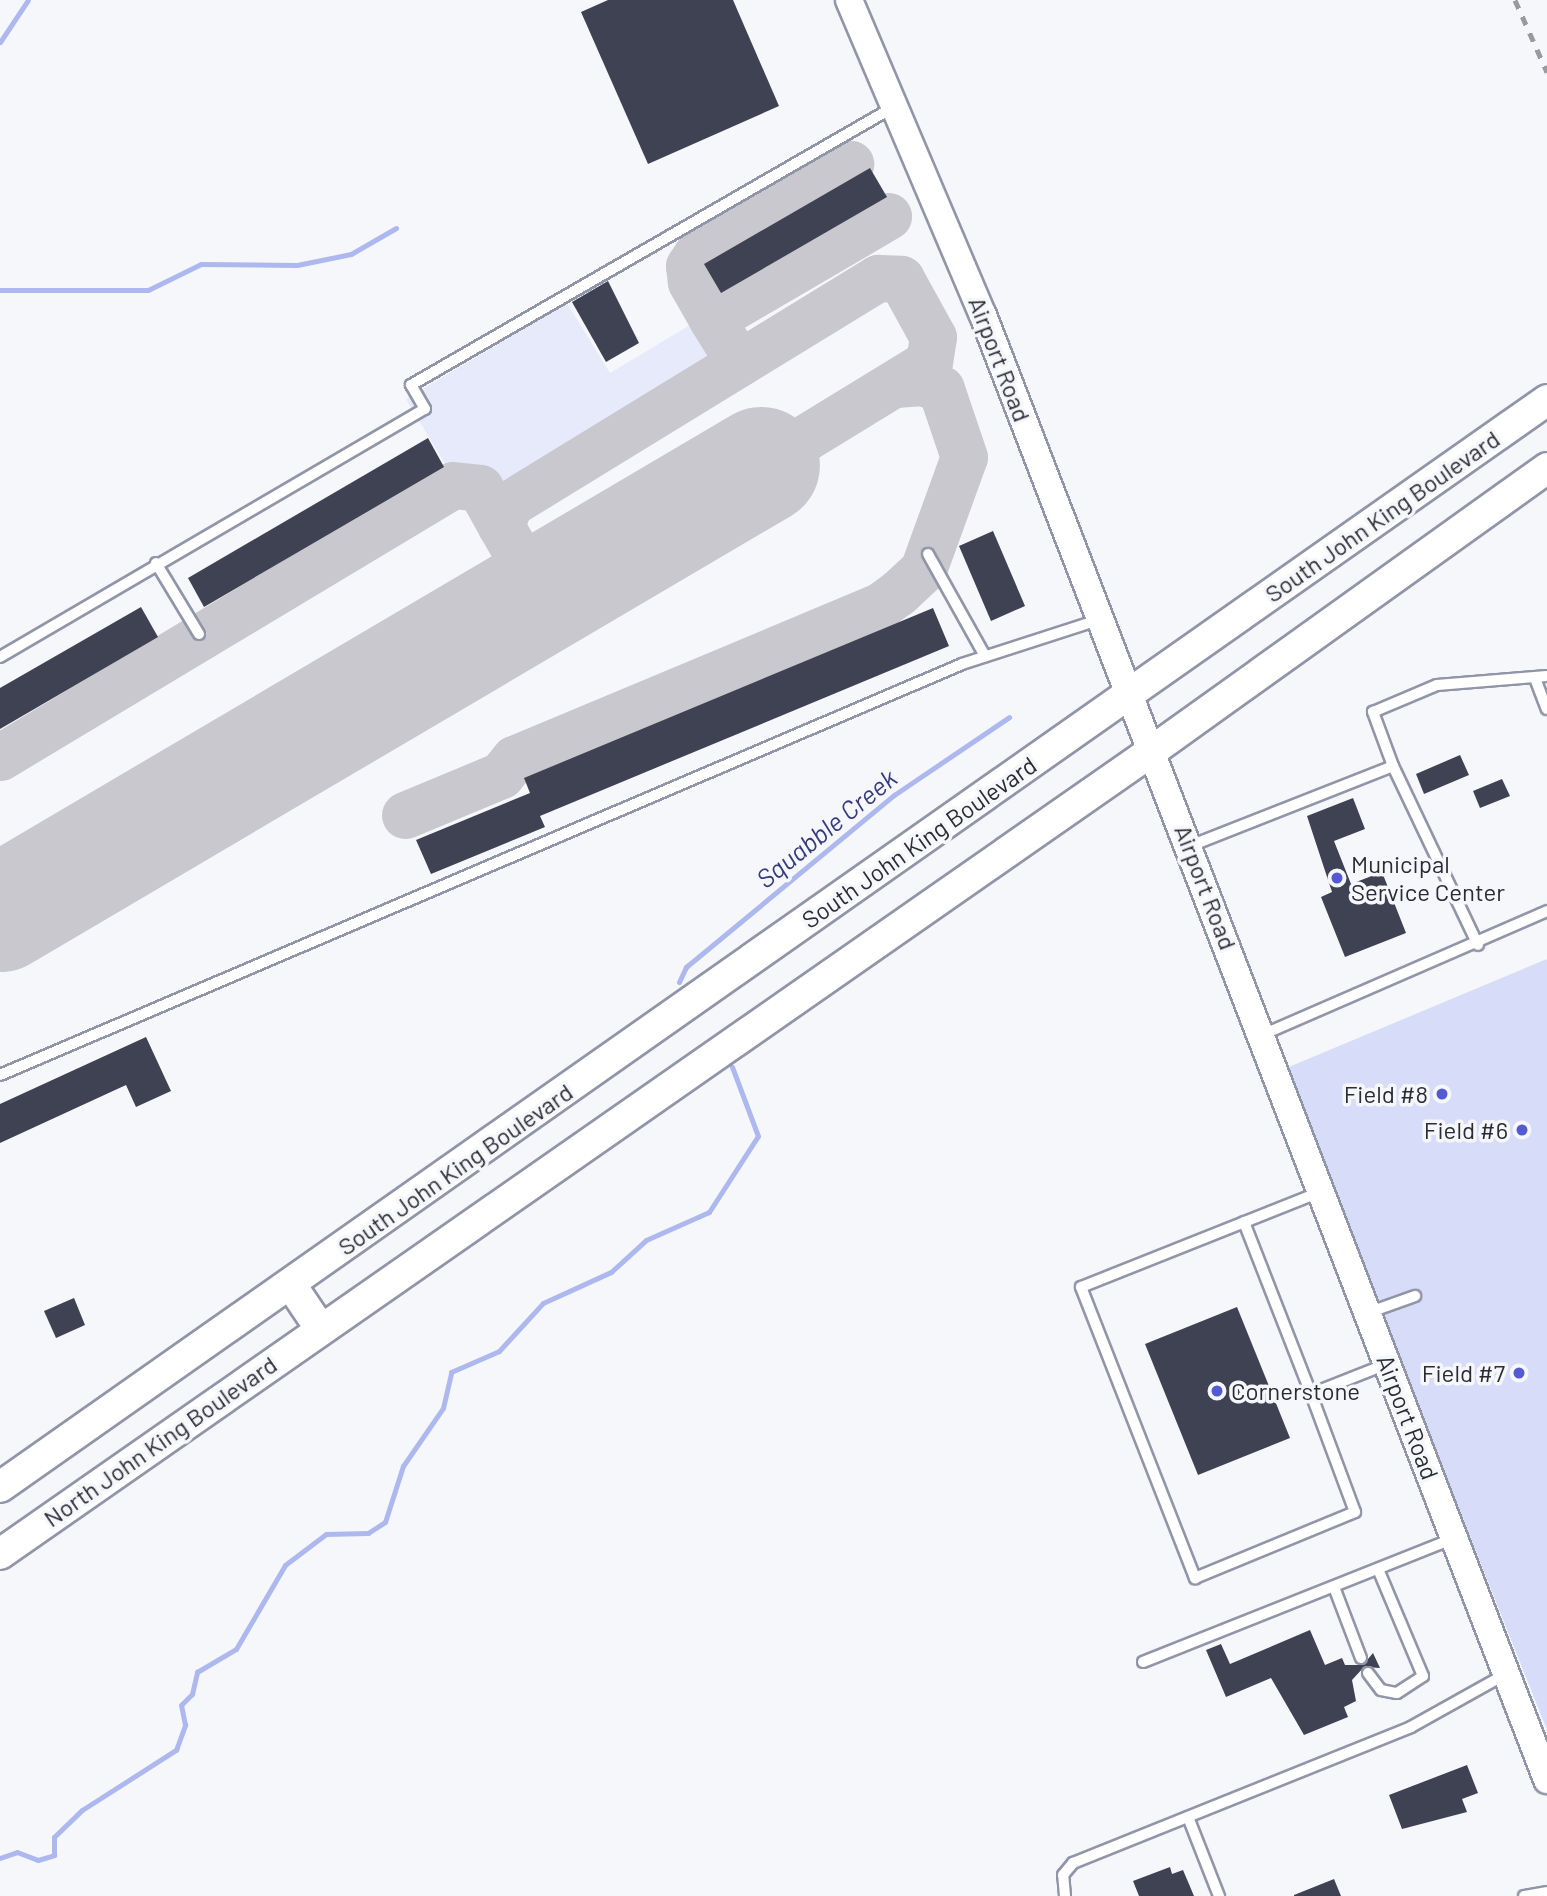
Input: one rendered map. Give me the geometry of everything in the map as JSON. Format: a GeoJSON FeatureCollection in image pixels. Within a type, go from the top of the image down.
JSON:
{"type":"FeatureCollection","features":[{"type":"Feature","properties":{"kind":"main road","name":"South John King Boulevard"},"geometry":{"type":"LineString","coordinates":[[291,1285],[1547,400]]}},
{"type":"Feature","properties":{"kind":"main road"},"geometry":{"type":"LineString","coordinates":[[0,1487],[291,1285],[320,1328],[1152,751],[1547,468]]}},
{"type":"Feature","properties":{"kind":"main road","name":"North John King Boulevard"},"geometry":{"type":"LineString","coordinates":[[0,1553],[320,1328]]}},
{"type":"Feature","properties":{"kind":"street","name":"Airport Road"},"geometry":{"type":"LineString","coordinates":[[849,0],[895,106],[1101,619],[1547,1780]]}},
{"type":"Feature","properties":{"kind":"lane"},"geometry":{"type":"LineString","coordinates":[[0,657],[425,409],[411,384],[895,106]]}},
{"type":"Feature","properties":{"kind":"lane"},"geometry":{"type":"LineString","coordinates":[[928,554],[985,656]]}},
{"type":"Feature","properties":{"kind":"lane"},"geometry":{"type":"LineString","coordinates":[[156,564],[199,634]]}},
{"type":"Feature","properties":{"kind":"lane"},"geometry":{"type":"LineString","coordinates":[[0,1075],[985,656],[1101,619]]}},
{"type":"Feature","properties":{"kind":"lane"},"geometry":{"type":"LineString","coordinates":[[1478,945],[1393,766],[1373,712],[1437,685],[1535,681],[1547,676]]}},
{"type":"Feature","properties":{"kind":"lane"},"geometry":{"type":"LineString","coordinates":[[1535,681],[1547,709]]}},
{"type":"Feature","properties":{"kind":"lane"},"geometry":{"type":"LineString","coordinates":[[1190,846],[1393,766]]}},
{"type":"Feature","properties":{"kind":"lane"},"geometry":{"type":"LineString","coordinates":[[1262,1035],[1478,945],[1547,911]]}},
{"type":"Feature","properties":{"kind":"lane"},"geometry":{"type":"LineString","coordinates":[[1244,1222],[1355,1512],[1195,1577],[1081,1287],[1244,1222],[1322,1192]]}},
{"type":"Feature","properties":{"kind":"lane"},"geometry":{"type":"LineString","coordinates":[[1368,1312],[1415,1296]]}},
{"type":"Feature","properties":{"kind":"lane"},"geometry":{"type":"LineString","coordinates":[[1311,1394],[1388,1363]]}},
{"type":"Feature","properties":{"kind":"lane"},"geometry":{"type":"LineString","coordinates":[[1143,1662],[1454,1538]]}},
{"type":"Feature","properties":{"kind":"lane"},"geometry":{"type":"LineString","coordinates":[[1368,1673],[1381,1690],[1396,1693],[1423,1676],[1378,1569]]}},
{"type":"Feature","properties":{"kind":"lane"},"geometry":{"type":"LineString","coordinates":[[1334,1587],[1361,1658]]}},
{"type":"Feature","properties":{"kind":"lane"},"geometry":{"type":"LineString","coordinates":[[1065,1896],[1063,1875],[1073,1863],[1411,1727],[1506,1673]]}},
{"type":"Feature","properties":{"kind":"lane"},"geometry":{"type":"LineString","coordinates":[[1188,1817],[1219,1896]]}},
{"type":"Feature","properties":{"kind":"lane"},"geometry":{"type":"LineString","coordinates":[[1524,1896],[1547,1892]]}},
{"type":"Feature","properties":{"kind":"shaded area"},"geometry":{"type":"Polygon","coordinates":[[[567,303],[610,373],[720,307],[754,363],[483,527],[406,399],[567,303]]]}},
{"type":"Feature","properties":{"kind":"shaded area"},"geometry":{"type":"Polygon","coordinates":[[[1547,959],[1547,1730],[1284,1069],[1547,959]]]}},
{"type":"Feature","properties":{"kind":"building"},"geometry":{"type":"Polygon","coordinates":[[[608,0],[733,0],[779,106],[648,164],[581,12],[608,0]]]}},
{"type":"Feature","properties":{"kind":"building"},"geometry":{"type":"Polygon","coordinates":[[[870,168],[887,197],[721,293],[704,264],[870,168]]]}},
{"type":"Feature","properties":{"kind":"building"},"geometry":{"type":"Polygon","coordinates":[[[608,281],[639,343],[606,362],[572,302],[608,281]]]}},
{"type":"Feature","properties":{"kind":"building"},"geometry":{"type":"Polygon","coordinates":[[[428,438],[444,467],[204,607],[188,578],[428,438]]]}},
{"type":"Feature","properties":{"kind":"building"},"geometry":{"type":"Polygon","coordinates":[[[993,531],[1025,606],[991,621],[959,546],[993,531]]]}},
{"type":"Feature","properties":{"kind":"building"},"geometry":{"type":"Polygon","coordinates":[[[141,607],[158,637],[0,729],[0,688],[141,607]]]}},
{"type":"Feature","properties":{"kind":"building"},"geometry":{"type":"Polygon","coordinates":[[[933,608],[949,646],[540,816],[545,827],[431,874],[416,840],[530,793],[524,778],[933,608]]]}},
{"type":"Feature","properties":{"kind":"building"},"geometry":{"type":"Polygon","coordinates":[[[1460,755],[1469,775],[1424,794],[1416,774],[1460,755]]]}},
{"type":"Feature","properties":{"kind":"building"},"geometry":{"type":"Polygon","coordinates":[[[1502,779],[1510,796],[1480,808],[1473,791],[1502,779]]]}},
{"type":"Feature","properties":{"kind":"building","name":"Municipal Service Center"},"geometry":{"type":"Polygon","coordinates":[[[1353,798],[1365,829],[1334,841],[1351,884],[1382,872],[1406,933],[1345,957],[1321,897],[1332,892],[1307,816],[1353,798]]]}},
{"type":"Feature","properties":{"kind":"building"},"geometry":{"type":"Polygon","coordinates":[[[146,1037],[171,1091],[136,1107],[126,1085],[0,1143],[0,1104],[146,1037]]]}},
{"type":"Feature","properties":{"kind":"building"},"geometry":{"type":"Polygon","coordinates":[[[74,1298],[85,1325],[56,1338],[44,1311],[74,1298]]]}},
{"type":"Feature","properties":{"kind":"building","name":"Cornerstone"},"geometry":{"type":"Polygon","coordinates":[[[1237,1307],[1290,1438],[1198,1475],[1145,1344],[1237,1307]]]}},
{"type":"Feature","properties":{"kind":"building"},"geometry":{"type":"Polygon","coordinates":[[[1310,1630],[1325,1665],[1342,1658],[1345,1665],[1363,1665],[1373,1653],[1380,1668],[1364,1667],[1352,1680],[1356,1701],[1344,1707],[1348,1717],[1304,1735],[1271,1678],[1226,1697],[1206,1650],[1221,1644],[1230,1664],[1310,1630]]]}},
{"type":"Feature","properties":{"kind":"building"},"geometry":{"type":"Polygon","coordinates":[[[1467,1765],[1478,1793],[1462,1799],[1467,1812],[1402,1829],[1389,1795],[1467,1765]]]}},
{"type":"Feature","properties":{"kind":"building"},"geometry":{"type":"Polygon","coordinates":[[[1170,1867],[1172,1874],[1183,1870],[1194,1896],[1139,1896],[1133,1881],[1170,1867]]]}},
{"type":"Feature","properties":{"kind":"building"},"geometry":{"type":"Polygon","coordinates":[[[1334,1879],[1341,1896],[1294,1896],[1294,1895],[1334,1879]]]}},
{"type":"Feature","properties":{"kind":"waterway"},"geometry":{"type":"LineString","coordinates":[[0,42],[28,0]]}},
{"type":"Feature","properties":{"kind":"waterway"},"geometry":{"type":"LineString","coordinates":[[0,290],[148,290],[201,264],[297,265],[351,254],[396,228]]}},
{"type":"Feature","properties":{"kind":"waterway","name":"Squabble Creek"},"geometry":{"type":"LineString","coordinates":[[679,982],[686,967],[894,795],[1009,717]]}},
{"type":"Feature","properties":{"kind":"waterway","name":"Squabble Creek"},"geometry":{"type":"LineString","coordinates":[[0,1858],[17,1852],[38,1860],[54,1855],[54,1837],[82,1810],[176,1750],[185,1725],[181,1705],[192,1694],[197,1672],[236,1649],[285,1565],[326,1534],[368,1533],[385,1522],[403,1466],[443,1408],[451,1372],[499,1351],[543,1303],[611,1272],[646,1240],[709,1212],[758,1136],[732,1067]]}},
{"type":"Feature","properties":{"kind":"taxiway"},"geometry":{"type":"LineString","coordinates":[[712,319],[691,282],[689,266],[697,254],[850,164]]}},
{"type":"Feature","properties":{"kind":"taxiway"},"geometry":{"type":"LineString","coordinates":[[739,363],[712,319],[888,216]]}},
{"type":"Feature","properties":{"kind":"taxiway"},"geometry":{"type":"LineString","coordinates":[[540,594],[501,526],[509,504],[878,278],[901,279],[933,337],[929,362],[761,465]]}},
{"type":"Feature","properties":{"kind":"taxiway"},"geometry":{"type":"LineString","coordinates":[[405,815],[501,775],[514,759],[880,606],[898,593],[923,570],[964,457],[941,389],[923,382],[895,384]]}},
{"type":"Feature","properties":{"kind":"taxiway"},"geometry":{"type":"LineString","coordinates":[[0,757],[453,485],[480,488],[501,526]]}},
{"type":"Feature","properties":{"kind":"runway"},"geometry":{"type":"LineString","coordinates":[[0,913],[761,465]]}},
{"type":"Feature","properties":{"kind":"railway"},"geometry":{"type":"LineString","coordinates":[[1515,0],[1547,72]]}},
{"type":"Feature","properties":{"kind":"place","name":"Municipal Service Center"},"geometry":{"type":"Point","coordinates":[1337,878]}},
{"type":"Feature","properties":{"kind":"place","name":"Field #8"},"geometry":{"type":"Point","coordinates":[1442,1094]}},
{"type":"Feature","properties":{"kind":"place","name":"Field #6"},"geometry":{"type":"Point","coordinates":[1522,1130]}},
{"type":"Feature","properties":{"kind":"place","name":"Field #7"},"geometry":{"type":"Point","coordinates":[1519,1373]}},
{"type":"Feature","properties":{"kind":"place","name":"Cornerstone"},"geometry":{"type":"Point","coordinates":[1217,1391]}}]}
